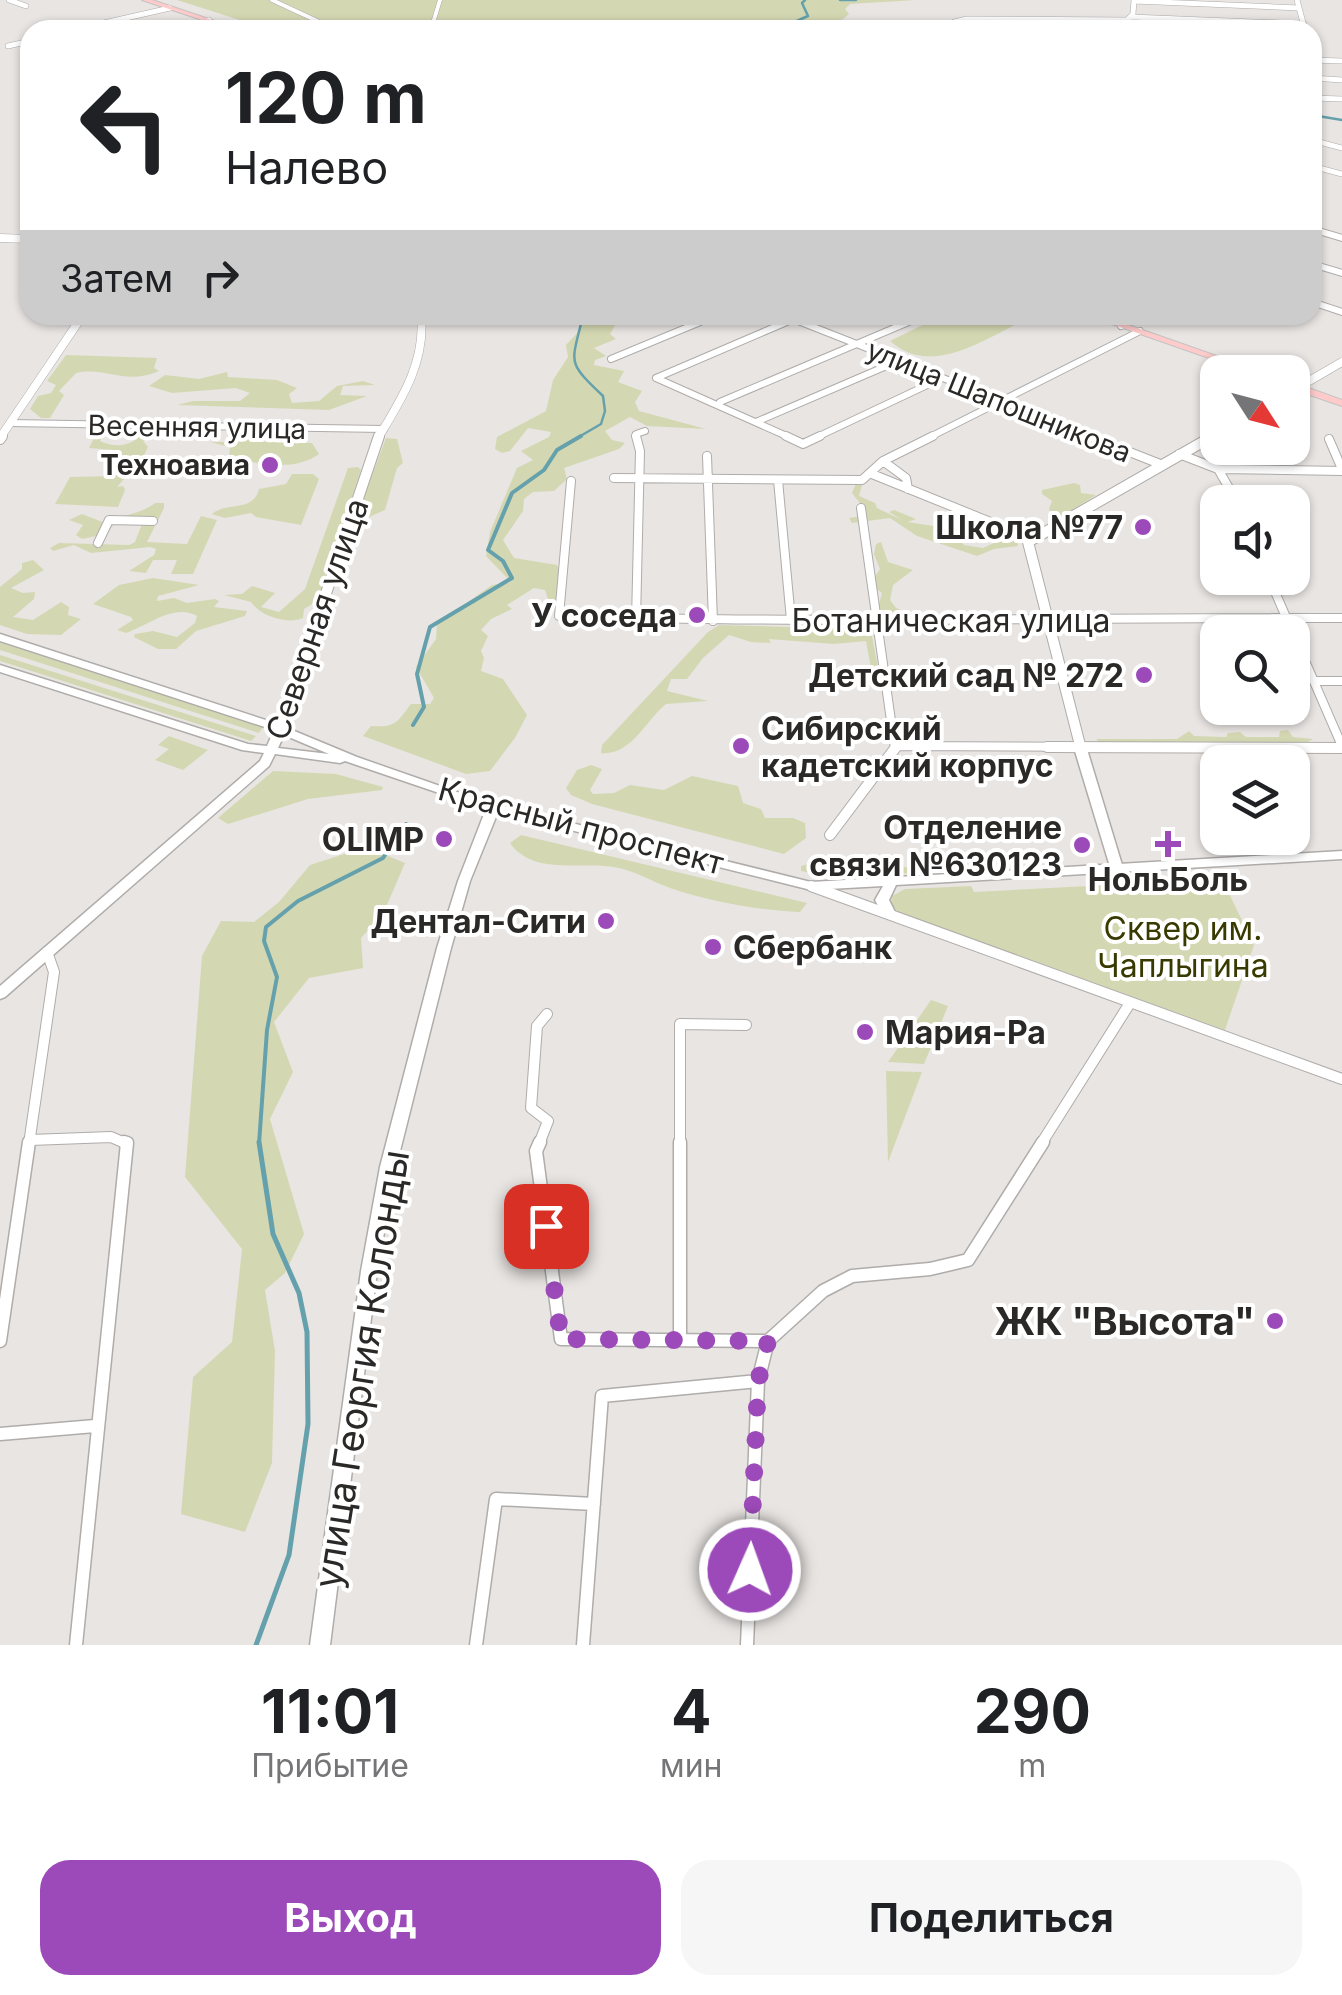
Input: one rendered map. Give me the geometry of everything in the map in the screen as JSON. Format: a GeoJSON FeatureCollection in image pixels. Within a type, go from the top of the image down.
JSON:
{"type":"FeatureCollection","features":[{"type":"Feature","properties":{"kind":"main road"},"geometry":{"type":"LineString","coordinates":[[145,0],[209,20]]}},
{"type":"Feature","properties":{"kind":"main road"},"geometry":{"type":"LineString","coordinates":[[1121,326],[1208,355]]}},
{"type":"Feature","properties":{"kind":"main road"},"geometry":{"type":"LineString","coordinates":[[1310,392],[1342,402]]}},
{"type":"Feature","properties":{"kind":"main road","name":"Красный проспект"},"geometry":{"type":"LineString","coordinates":[[0,637],[280,730],[353,760],[493,808],[810,886],[1342,855]]}},
{"type":"Feature","properties":{"kind":"main road","name":"Красный проспект"},"geometry":{"type":"LineString","coordinates":[[0,668],[272,753],[353,760]]}},
{"type":"Feature","properties":{"kind":"main road","name":"Северная улица"},"geometry":{"type":"LineString","coordinates":[[0,994],[260,768],[272,753],[280,730]]}},
{"type":"Feature","properties":{"kind":"main road","name":"улица Георгия Колонды"},"geometry":{"type":"LineString","coordinates":[[320,1645],[369,1271],[388,1167],[444,948],[464,881],[493,808]]}},
{"type":"Feature","properties":{"kind":"main road"},"geometry":{"type":"LineString","coordinates":[[889,914],[882,900],[890,884]]}},
{"type":"Feature","properties":{"kind":"street"},"geometry":{"type":"LineString","coordinates":[[9,0],[26,6]]}},
{"type":"Feature","properties":{"kind":"street"},"geometry":{"type":"LineString","coordinates":[[272,0],[315,20]]}},
{"type":"Feature","properties":{"kind":"street"},"geometry":{"type":"LineString","coordinates":[[1129,19],[1134,0],[1300,8]]}},
{"type":"Feature","properties":{"kind":"street"},"geometry":{"type":"LineString","coordinates":[[1297,0],[1303,20]]}},
{"type":"Feature","properties":{"kind":"street"},"geometry":{"type":"LineString","coordinates":[[117,20],[170,8]]}},
{"type":"Feature","properties":{"kind":"street"},"geometry":{"type":"LineString","coordinates":[[963,20],[1151,20]]}},
{"type":"Feature","properties":{"kind":"street"},"geometry":{"type":"LineString","coordinates":[[8,46],[20,43]]}},
{"type":"Feature","properties":{"kind":"street"},"geometry":{"type":"LineString","coordinates":[[1324,306],[1342,312]]}},
{"type":"Feature","properties":{"kind":"street"},"geometry":{"type":"LineString","coordinates":[[0,439],[76,325]]}},
{"type":"Feature","properties":{"kind":"street","name":"Северная улица"},"geometry":{"type":"LineString","coordinates":[[280,730],[384,430],[396,414],[421,346],[423,325]]}},
{"type":"Feature","properties":{"kind":"street"},"geometry":{"type":"LineString","coordinates":[[610,359],[693,325]]}},
{"type":"Feature","properties":{"kind":"street"},"geometry":{"type":"LineString","coordinates":[[780,325],[656,378],[720,402],[803,444],[942,378]]}},
{"type":"Feature","properties":{"kind":"street","name":"улица Шапошникова"},"geometry":{"type":"LineString","coordinates":[[809,325],[1160,464]]}},
{"type":"Feature","properties":{"kind":"street"},"geometry":{"type":"LineString","coordinates":[[720,402],[902,325]]}},
{"type":"Feature","properties":{"kind":"street"},"geometry":{"type":"LineString","coordinates":[[614,478],[845,481],[872,474],[883,461],[1140,331]]}},
{"type":"Feature","properties":{"kind":"street"},"geometry":{"type":"LineString","coordinates":[[756,422],[898,360]]}},
{"type":"Feature","properties":{"kind":"street"},"geometry":{"type":"LineString","coordinates":[[1310,380],[1342,362]]}},
{"type":"Feature","properties":{"kind":"street","name":"Весенняя улица"},"geometry":{"type":"LineString","coordinates":[[10,423],[384,430]]}},
{"type":"Feature","properties":{"kind":"street"},"geometry":{"type":"LineString","coordinates":[[636,620],[640,452],[636,434],[645,431]]}},
{"type":"Feature","properties":{"kind":"street"},"geometry":{"type":"LineString","coordinates":[[1179,454],[1218,469],[1342,470],[1329,439]]}},
{"type":"Feature","properties":{"kind":"street"},"geometry":{"type":"LineString","coordinates":[[1117,869],[1027,548],[1030,538],[1200,443]]}},
{"type":"Feature","properties":{"kind":"street"},"geometry":{"type":"LineString","coordinates":[[707,456],[713,621]]}},
{"type":"Feature","properties":{"kind":"street"},"geometry":{"type":"LineString","coordinates":[[883,461],[906,478],[908,489]]}},
{"type":"Feature","properties":{"kind":"street"},"geometry":{"type":"LineString","coordinates":[[1218,469],[1227,485]]}},
{"type":"Feature","properties":{"kind":"street"},"geometry":{"type":"LineString","coordinates":[[872,474],[1030,538]]}},
{"type":"Feature","properties":{"kind":"street"},"geometry":{"type":"LineString","coordinates":[[778,480],[790,620]]}},
{"type":"Feature","properties":{"kind":"street","name":"Ботаническая улица"},"geometry":{"type":"LineString","coordinates":[[571,481],[559,616],[713,621],[877,616],[1200,618]]}},
{"type":"Feature","properties":{"kind":"street"},"geometry":{"type":"LineString","coordinates":[[830,835],[897,746],[861,508]]}},
{"type":"Feature","properties":{"kind":"street"},"geometry":{"type":"LineString","coordinates":[[98,543],[109,520],[152,520]]}},
{"type":"Feature","properties":{"kind":"street","name":"Ботаническая улица"},"geometry":{"type":"LineString","coordinates":[[1310,618],[1342,618]]}},
{"type":"Feature","properties":{"kind":"street"},"geometry":{"type":"LineString","coordinates":[[897,746],[1342,746],[1310,668]]}},
{"type":"Feature","properties":{"kind":"street"},"geometry":{"type":"LineString","coordinates":[[1316,681],[1342,681]]}},
{"type":"Feature","properties":{"kind":"street"},"geometry":{"type":"LineString","coordinates":[[810,886],[1342,1079]]}},
{"type":"Feature","properties":{"kind":"street"},"geometry":{"type":"LineString","coordinates":[[0,1342],[4,1275],[30,1140],[54,972],[48,952]]}},
{"type":"Feature","properties":{"kind":"street"},"geometry":{"type":"LineString","coordinates":[[747,1645],[758,1382],[768,1341],[823,1291],[852,1276],[930,1269],[968,1260],[1130,1003]]}},
{"type":"Feature","properties":{"kind":"street"},"geometry":{"type":"LineString","coordinates":[[547,1014],[538,1026],[531,1108],[548,1121],[536,1151],[561,1339],[768,1341]]}},
{"type":"Feature","properties":{"kind":"street"},"geometry":{"type":"LineString","coordinates":[[680,1338],[680,1024],[746,1025]]}},
{"type":"Feature","properties":{"kind":"street"},"geometry":{"type":"LineString","coordinates":[[30,1140],[111,1138],[127,1143],[95,1426],[76,1645]]}},
{"type":"Feature","properties":{"kind":"street"},"geometry":{"type":"LineString","coordinates":[[583,1645],[602,1396],[758,1382]]}},
{"type":"Feature","properties":{"kind":"street"},"geometry":{"type":"LineString","coordinates":[[0,1434],[95,1426]]}},
{"type":"Feature","properties":{"kind":"street"},"geometry":{"type":"LineString","coordinates":[[476,1645],[496,1499],[594,1504]]}},
{"type":"Feature","properties":{"kind":"green space"},"geometry":{"type":"Polygon","coordinates":[[[177,0],[916,0],[850,4],[845,9],[849,14],[842,20],[240,20],[177,0]]]}},
{"type":"Feature","properties":{"kind":"green space"},"geometry":{"type":"Polygon","coordinates":[[[581,325],[615,325],[610,334],[616,339],[594,348],[606,356],[595,360],[594,365],[624,371],[618,382],[642,391],[635,402],[639,411],[706,429],[647,426],[630,417],[605,431],[612,440],[625,443],[619,449],[564,468],[567,479],[554,491],[533,492],[524,499],[523,511],[503,540],[514,558],[557,565],[563,577],[560,604],[549,602],[545,590],[534,588],[507,605],[512,609],[491,619],[481,630],[488,636],[481,651],[481,671],[503,679],[527,715],[490,771],[466,774],[363,736],[371,726],[395,722],[411,704],[430,704],[434,698],[416,667],[436,639],[437,624],[492,585],[511,582],[486,556],[490,532],[517,468],[533,460],[521,451],[549,437],[551,432],[528,428],[510,451],[502,453],[495,449],[497,437],[546,411],[553,380],[568,357],[566,345],[581,325]]]}},
{"type":"Feature","properties":{"kind":"green space"},"geometry":{"type":"Polygon","coordinates":[[[923,325],[1015,325],[973,346],[938,356],[905,351],[890,341],[923,325]]]}},
{"type":"Feature","properties":{"kind":"green space"},"geometry":{"type":"Polygon","coordinates":[[[66,355],[157,358],[154,368],[159,371],[136,377],[76,373],[59,391],[64,395],[50,418],[41,418],[30,409],[38,396],[51,393],[56,385],[47,381],[66,355]]]}},
{"type":"Feature","properties":{"kind":"green space"},"geometry":{"type":"Polygon","coordinates":[[[227,372],[228,377],[277,380],[297,388],[289,394],[292,403],[319,401],[337,386],[363,381],[375,385],[343,386],[340,395],[367,396],[329,410],[177,405],[240,401],[250,393],[236,388],[172,393],[149,386],[165,375],[199,379],[227,372]]]}},
{"type":"Feature","properties":{"kind":"green space"},"geometry":{"type":"Polygon","coordinates":[[[99,428],[133,428],[106,430],[100,441],[114,445],[132,442],[147,429],[196,430],[191,434],[167,430],[143,441],[148,447],[142,459],[133,463],[113,461],[117,454],[114,450],[89,448],[99,428]]]}},
{"type":"Feature","properties":{"kind":"green space"},"geometry":{"type":"Polygon","coordinates":[[[256,432],[250,441],[312,443],[319,454],[299,463],[263,464],[229,457],[230,447],[210,442],[231,442],[256,432]]]}},
{"type":"Feature","properties":{"kind":"green space"},"geometry":{"type":"Polygon","coordinates":[[[386,438],[397,439],[403,463],[397,468],[385,510],[369,517],[358,513],[386,438]]]}},
{"type":"Feature","properties":{"kind":"green space"},"geometry":{"type":"Polygon","coordinates":[[[135,467],[117,487],[123,486],[125,490],[118,507],[55,504],[70,477],[115,476],[120,468],[135,467]]]}},
{"type":"Feature","properties":{"kind":"green space"},"geometry":{"type":"Polygon","coordinates":[[[348,468],[361,470],[323,586],[317,601],[304,609],[303,618],[274,618],[251,602],[224,595],[242,594],[252,586],[275,593],[261,607],[279,612],[305,589],[348,468]]]}},
{"type":"Feature","properties":{"kind":"green space"},"geometry":{"type":"Polygon","coordinates":[[[292,474],[313,474],[319,479],[301,525],[251,513],[225,518],[212,514],[251,501],[259,489],[286,484],[292,474]]]}},
{"type":"Feature","properties":{"kind":"green space"},"geometry":{"type":"Polygon","coordinates":[[[856,483],[862,485],[859,496],[875,503],[877,508],[902,520],[889,512],[894,510],[916,519],[908,522],[952,529],[964,545],[983,548],[1007,537],[1017,541],[1018,546],[977,556],[917,536],[890,518],[852,523],[849,518],[863,516],[866,511],[852,493],[856,483]]]}},
{"type":"Feature","properties":{"kind":"green space"},"geometry":{"type":"Polygon","coordinates":[[[1080,485],[1081,493],[1096,495],[1063,516],[1053,517],[1049,509],[1052,501],[1042,490],[1080,485]]]}},
{"type":"Feature","properties":{"kind":"green space"},"geometry":{"type":"Polygon","coordinates":[[[164,503],[164,508],[147,542],[187,544],[201,516],[217,520],[193,574],[171,574],[177,560],[153,560],[146,573],[129,571],[154,555],[156,549],[150,547],[91,553],[74,545],[53,551],[50,548],[59,543],[129,545],[135,542],[142,524],[115,523],[106,534],[82,539],[76,535],[83,525],[69,520],[82,514],[105,523],[164,503]]]}},
{"type":"Feature","properties":{"kind":"green space"},"geometry":{"type":"Polygon","coordinates":[[[881,542],[888,562],[913,570],[893,585],[890,600],[896,608],[911,614],[890,614],[878,608],[882,593],[870,584],[880,569],[874,554],[876,544],[881,542]]]}},
{"type":"Feature","properties":{"kind":"green space"},"geometry":{"type":"Polygon","coordinates":[[[33,560],[44,570],[11,588],[35,592],[34,599],[13,617],[33,620],[61,602],[69,607],[68,615],[81,619],[61,635],[27,634],[0,625],[0,587],[22,569],[22,563],[33,560]]]}},
{"type":"Feature","properties":{"kind":"green space"},"geometry":{"type":"Polygon","coordinates":[[[153,578],[199,585],[158,596],[157,601],[174,598],[187,603],[215,599],[219,601],[214,607],[247,611],[245,616],[196,631],[176,649],[158,649],[134,637],[135,634],[153,631],[177,637],[195,623],[197,616],[170,614],[126,633],[117,630],[133,620],[131,617],[93,604],[119,585],[153,578]]]}},
{"type":"Feature","properties":{"kind":"green space"},"geometry":{"type":"Polygon","coordinates":[[[719,625],[867,629],[871,631],[879,673],[872,674],[866,641],[834,644],[769,639],[771,643],[729,635],[687,679],[671,679],[667,691],[708,701],[666,704],[629,743],[601,753],[602,745],[719,625]]]}},
{"type":"Feature","properties":{"kind":"green space"},"geometry":{"type":"Polygon","coordinates":[[[0,642],[263,727],[259,733],[0,650],[0,642]]]}},
{"type":"Feature","properties":{"kind":"green space"},"geometry":{"type":"Polygon","coordinates":[[[0,655],[256,736],[251,741],[0,661],[0,655]]]}},
{"type":"Feature","properties":{"kind":"green space"},"geometry":{"type":"Polygon","coordinates":[[[1189,731],[1194,736],[1226,737],[1228,733],[1240,732],[1246,737],[1279,737],[1280,731],[1313,739],[1303,745],[1234,745],[1100,743],[1096,739],[1177,739],[1189,731]]]}},
{"type":"Feature","properties":{"kind":"green space"},"geometry":{"type":"Polygon","coordinates":[[[169,736],[208,750],[183,770],[155,760],[169,749],[158,745],[169,736]]]}},
{"type":"Feature","properties":{"kind":"green space"},"geometry":{"type":"Polygon","coordinates":[[[591,765],[602,769],[590,790],[593,794],[614,793],[630,785],[664,790],[692,776],[738,786],[743,803],[761,809],[765,818],[793,818],[805,823],[806,838],[784,854],[592,804],[571,795],[566,788],[577,770],[591,765]]]}},
{"type":"Feature","properties":{"kind":"green space"},"geometry":{"type":"Polygon","coordinates":[[[273,771],[336,774],[383,787],[308,799],[228,824],[218,818],[273,771]]]}},
{"type":"Feature","properties":{"kind":"green space"},"geometry":{"type":"Polygon","coordinates":[[[521,835],[807,903],[800,912],[751,907],[686,893],[619,868],[546,864],[520,854],[510,843],[521,835]]]}},
{"type":"Feature","properties":{"kind":"green space"},"geometry":{"type":"Polygon","coordinates":[[[366,847],[405,863],[383,914],[361,938],[363,968],[309,978],[274,1022],[293,1072],[270,1119],[304,1234],[285,1273],[265,1290],[275,1351],[272,1463],[245,1532],[181,1514],[193,1377],[232,1342],[242,1249],[185,1177],[202,956],[221,921],[254,922],[279,902],[310,865],[366,847]]]}},
{"type":"Feature","properties":{"kind":"green space"},"geometry":{"type":"Polygon","coordinates":[[[830,858],[844,859],[861,868],[912,867],[916,873],[835,877],[801,871],[801,866],[830,858]]]}},
{"type":"Feature","properties":{"kind":"green space","name":"Сквер им. Чаплыгина"},"geometry":{"type":"Polygon","coordinates":[[[1222,879],[1254,945],[1225,1030],[898,912],[891,904],[892,896],[905,889],[971,886],[974,892],[1222,879]]]}},
{"type":"Feature","properties":{"kind":"green space"},"geometry":{"type":"Polygon","coordinates":[[[931,1000],[948,1006],[924,1064],[888,1062],[931,1000]]]}},
{"type":"Feature","properties":{"kind":"green space"},"geometry":{"type":"Polygon","coordinates":[[[886,1071],[922,1072],[888,1162],[886,1071]]]}},
{"type":"Feature","properties":{"kind":"waterway"},"geometry":{"type":"LineString","coordinates":[[799,20],[808,16],[802,3],[805,0]]}},
{"type":"Feature","properties":{"kind":"waterway"},"geometry":{"type":"LineString","coordinates":[[840,0],[856,0]]}},
{"type":"Feature","properties":{"kind":"waterway"},"geometry":{"type":"LineString","coordinates":[[1322,117],[1342,120]]}},
{"type":"Feature","properties":{"kind":"waterway"},"geometry":{"type":"LineString","coordinates":[[577,438],[601,424],[605,411],[603,396],[582,375],[575,360],[580,325]]}},
{"type":"Feature","properties":{"kind":"waterway"},"geometry":{"type":"LineString","coordinates":[[413,725],[424,707],[417,674],[430,627],[512,578],[503,561],[488,550],[512,493],[544,470],[557,450],[581,436]]}},
{"type":"Feature","properties":{"kind":"waterway"},"geometry":{"type":"LineString","coordinates":[[259,1143],[267,1030],[277,977],[264,941],[266,927],[298,901],[383,858],[406,824]]}},
{"type":"Feature","properties":{"kind":"waterway"},"geometry":{"type":"LineString","coordinates":[[256,1645],[289,1555],[308,1424],[307,1332],[299,1293],[273,1234],[259,1143]]}},
{"type":"Feature","properties":{"kind":"place","name":"Техноавиа"},"geometry":{"type":"Point","coordinates":[270,465]}},
{"type":"Feature","properties":{"kind":"place","name":"Школа №77"},"geometry":{"type":"Point","coordinates":[1143,527]}},
{"type":"Feature","properties":{"kind":"place","name":"У соседа"},"geometry":{"type":"Point","coordinates":[697,615]}},
{"type":"Feature","properties":{"kind":"place","name":"Детский сад № 272"},"geometry":{"type":"Point","coordinates":[1144,675]}},
{"type":"Feature","properties":{"kind":"place","name":"Сибирский кадетский корпус"},"geometry":{"type":"Point","coordinates":[741,746]}},
{"type":"Feature","properties":{"kind":"place","name":"OLIMP"},"geometry":{"type":"Point","coordinates":[444,839]}},
{"type":"Feature","properties":{"kind":"place","name":"НольБоль"},"geometry":{"type":"Point","coordinates":[1168,844]}},
{"type":"Feature","properties":{"kind":"place","name":"Отделение связи №630123"},"geometry":{"type":"Point","coordinates":[1082,845]}},
{"type":"Feature","properties":{"kind":"place","name":"Дентал-Сити"},"geometry":{"type":"Point","coordinates":[606,921]}},
{"type":"Feature","properties":{"kind":"place","name":"Сбербанк"},"geometry":{"type":"Point","coordinates":[713,947]}},
{"type":"Feature","properties":{"kind":"place","name":"Мария-Ра"},"geometry":{"type":"Point","coordinates":[865,1032]}},
{"type":"Feature","properties":{"kind":"place","name":"ЖК \"Высота\""},"geometry":{"type":"Point","coordinates":[1275,1321]}},
{"type":"Feature","properties":{"kind":"route"},"geometry":{"type":"LineString","coordinates":[[546,1226],[561,1339],[768,1341],[758,1382],[750,1570]]}}]}
